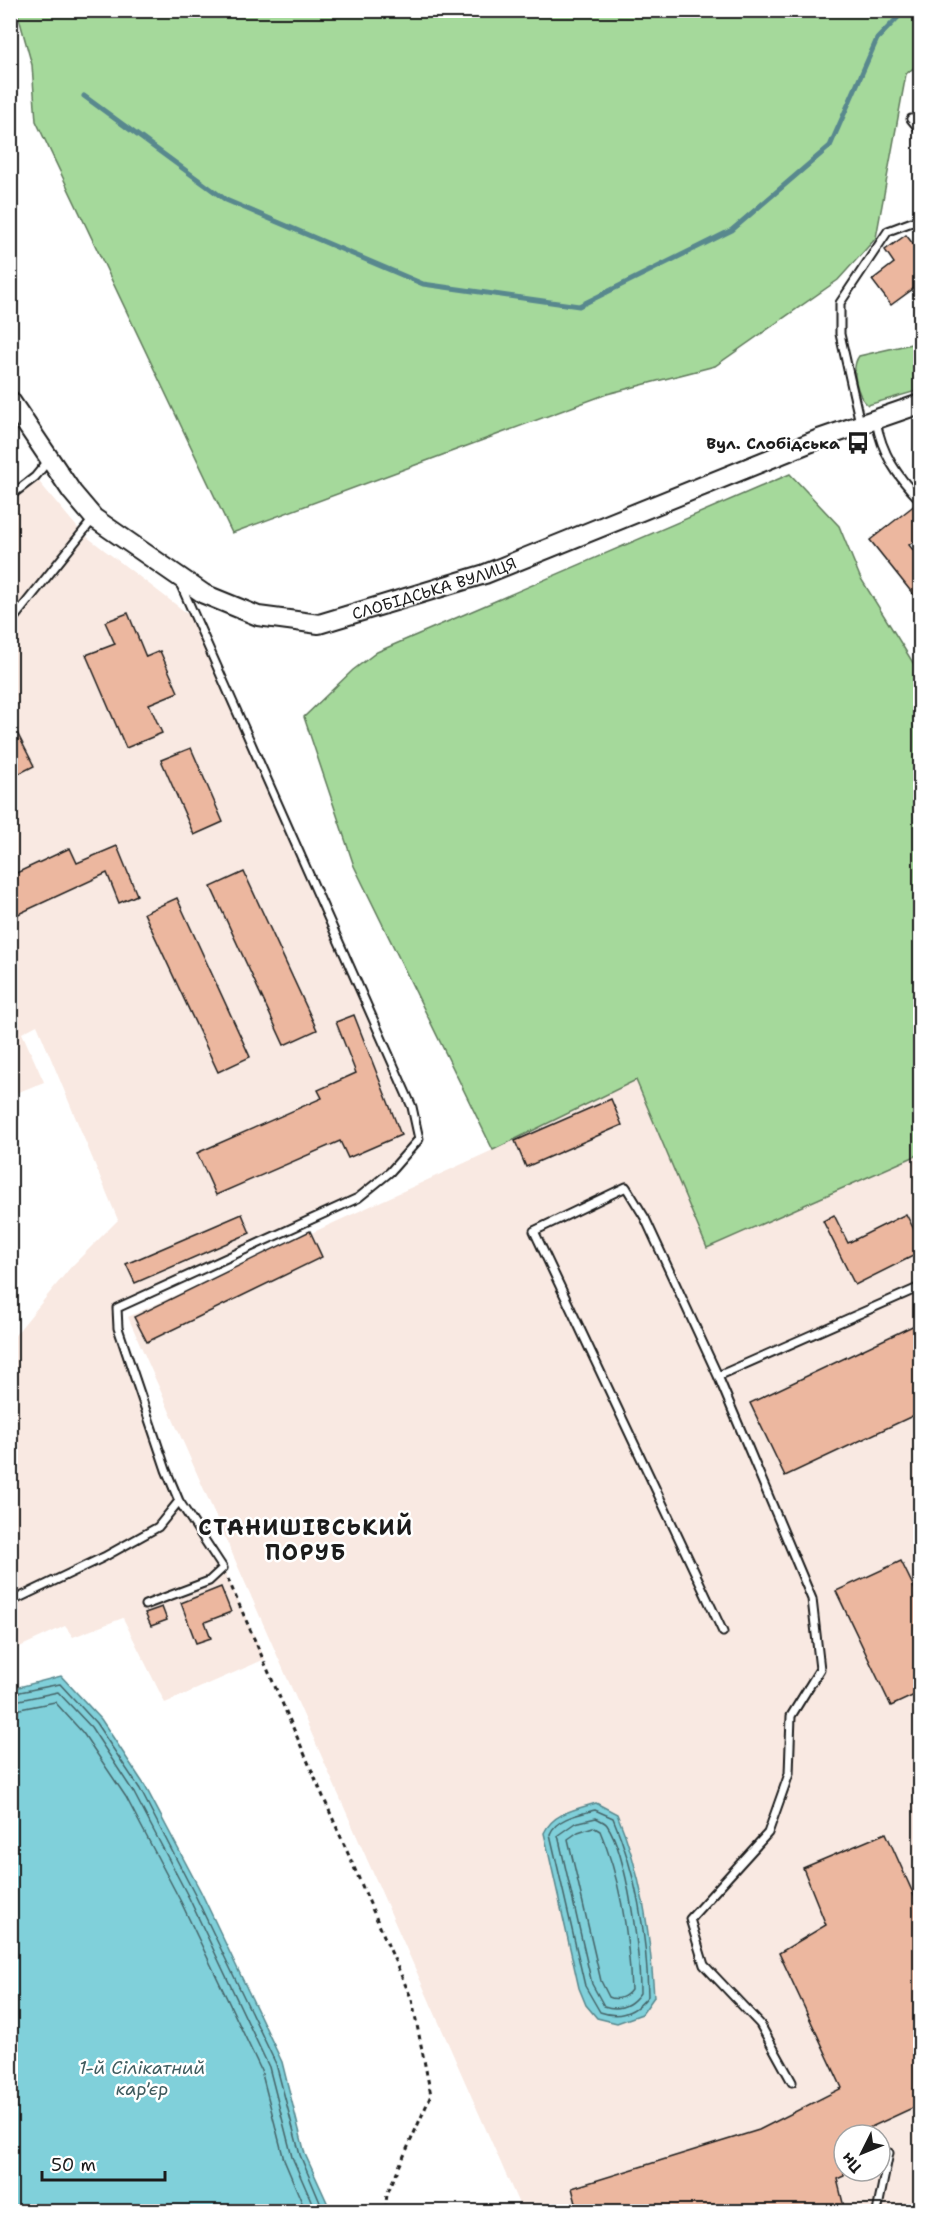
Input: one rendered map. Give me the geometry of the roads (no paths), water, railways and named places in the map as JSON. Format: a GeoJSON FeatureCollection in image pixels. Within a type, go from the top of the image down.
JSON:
{"type":"FeatureCollection","features":[{"type":"Feature","properties":{"kind":"street","name":"СЛОБІДСЬКА ВУЛИЦЯ"},"geometry":{"type":"LineString","coordinates":[[10,399],[72,492],[94,518],[204,594],[258,616],[319,624],[485,574],[868,420],[921,404]]}},
{"type":"Feature","properties":{"kind":"lane"},"geometry":{"type":"LineString","coordinates":[[911,119],[921,130]]}},
{"type":"Feature","properties":{"kind":"lane"},"geometry":{"type":"LineString","coordinates":[[921,219],[888,231],[840,303],[840,334],[868,420],[881,446],[907,486],[921,500]]}},
{"type":"Feature","properties":{"kind":"lane"},"geometry":{"type":"LineString","coordinates":[[10,496],[35,477],[50,459]]}},
{"type":"Feature","properties":{"kind":"lane"},"geometry":{"type":"LineString","coordinates":[[10,623],[94,518]]}},
{"type":"Feature","properties":{"kind":"lane"},"geometry":{"type":"LineString","coordinates":[[145,1605],[209,1581],[223,1568],[179,1501],[166,1470],[118,1328],[117,1308],[358,1198],[390,1172],[419,1139],[412,1107],[176,575]]}},
{"type":"Feature","properties":{"kind":"lane"},"geometry":{"type":"LineString","coordinates":[[723,1632],[534,1231],[626,1187],[645,1218],[718,1376],[812,1599],[820,1670],[791,1716],[789,1774],[768,1833],[690,1919],[704,1965],[760,2024],[792,2082]]}},
{"type":"Feature","properties":{"kind":"lane"},"geometry":{"type":"LineString","coordinates":[[718,1376],[921,1287]]}},
{"type":"Feature","properties":{"kind":"lane"},"geometry":{"type":"LineString","coordinates":[[10,1602],[104,1557],[158,1527],[179,1501]]}},
{"type":"Feature","properties":{"kind":"lane"},"geometry":{"type":"LineString","coordinates":[[877,2211],[883,2183]]}},
{"type":"Feature","properties":{"kind":"water","name":"1-й Сілікатний кар'єр"},"geometry":{"type":"Polygon","coordinates":[[[61,1676],[101,1719],[145,1786],[201,1892],[282,2062],[305,2154],[331,2211],[11,2211],[11,1689],[61,1676]]]}},
{"type":"Feature","properties":{"kind":"water"},"geometry":{"type":"Polygon","coordinates":[[[596,1803],[617,1814],[626,1836],[639,1881],[650,1949],[654,1997],[642,2014],[617,2023],[597,2018],[586,2005],[579,1988],[544,1833],[559,1816],[596,1803]]]}},
{"type":"Feature","properties":{"kind":"waterway"},"geometry":{"type":"LineString","coordinates":[[84,96],[226,200],[423,284],[579,306],[732,230],[830,146],[877,39],[905,10]]}},
{"type":"Feature","properties":{"kind":"place","name":"Вул. Слобідська"},"geometry":{"type":"Point","coordinates":[858,443]}},
{"type":"Feature","properties":{"kind":"district","name":"СТАНИШІВСЬКИЙ ПОРУБ"},"geometry":{"type":"Point","coordinates":[306,1540]}}]}
